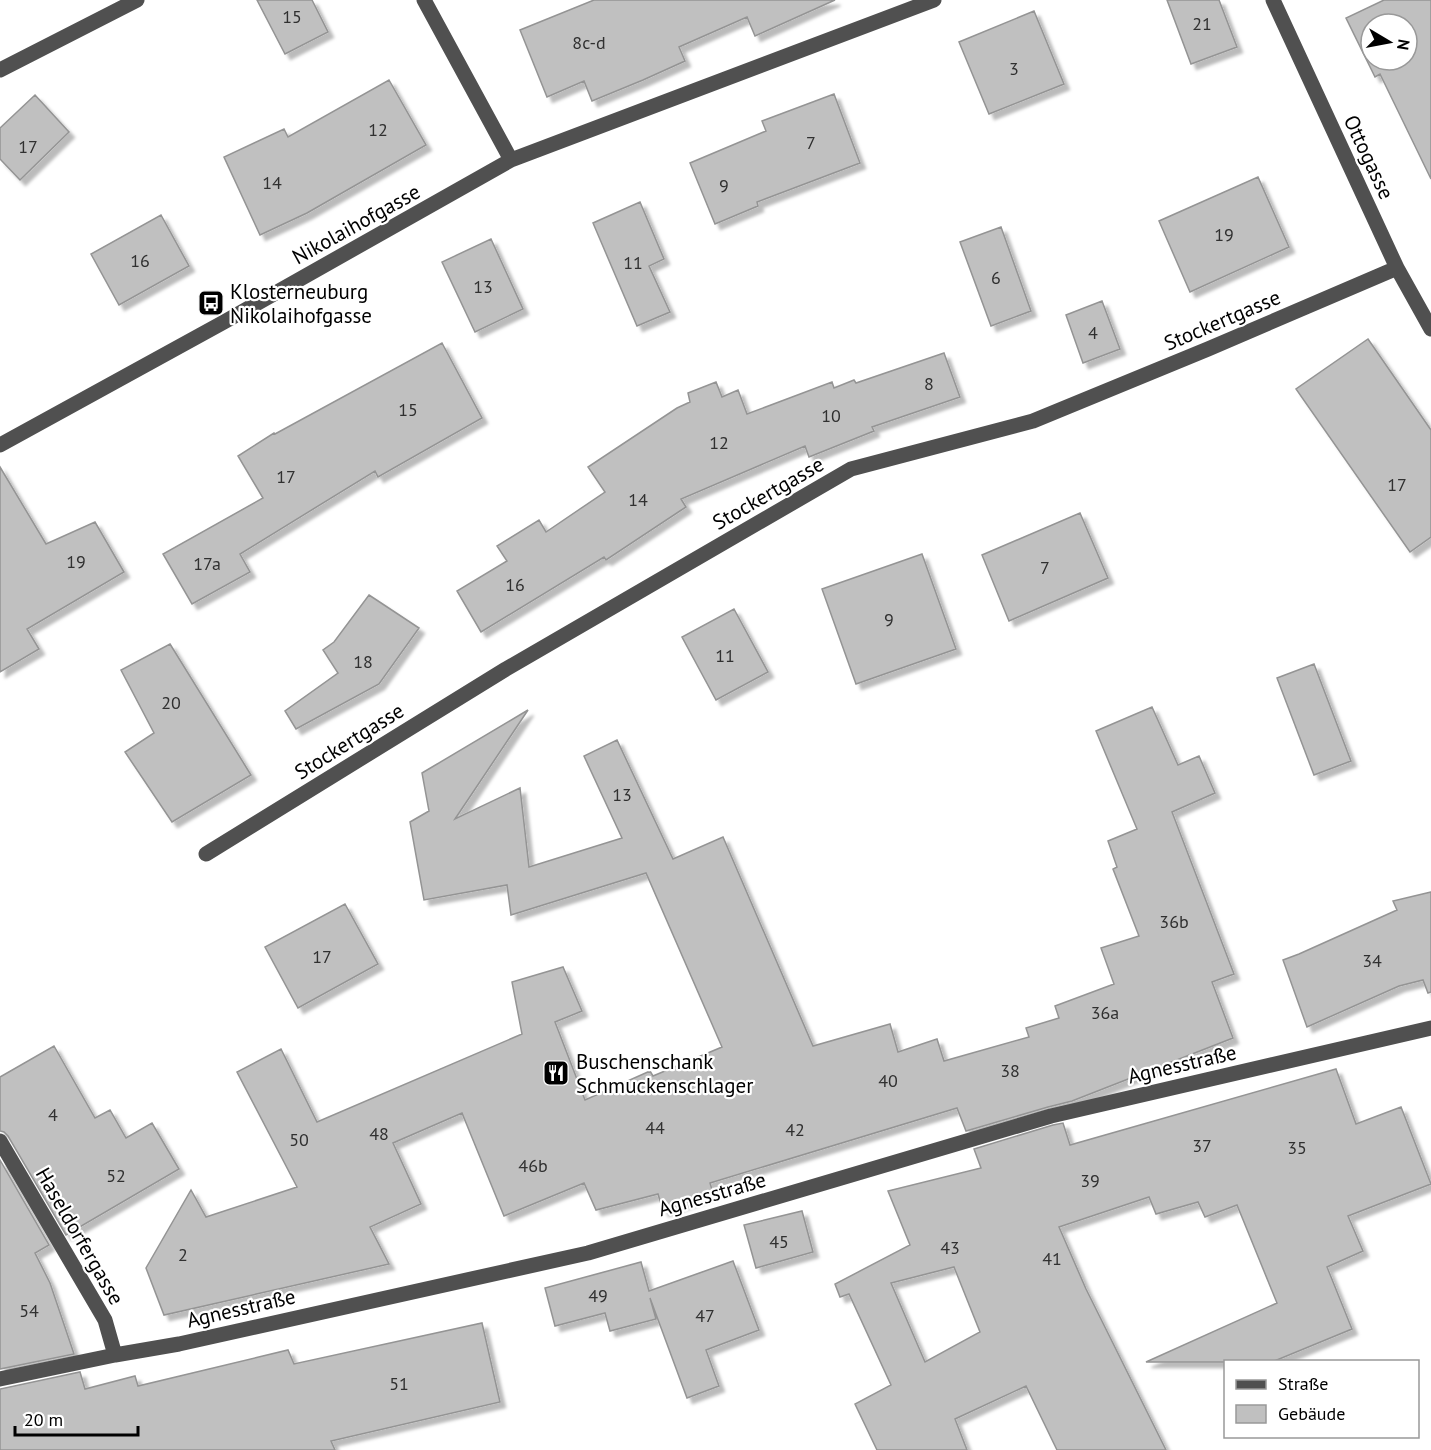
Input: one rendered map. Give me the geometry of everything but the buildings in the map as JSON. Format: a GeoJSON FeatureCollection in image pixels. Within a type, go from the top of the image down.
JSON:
{"type":"FeatureCollection","features":[{"type":"Feature","properties":{"kind":"street"},"geometry":{"type":"LineString","coordinates":[[0,70],[137,0]]}},
{"type":"Feature","properties":{"kind":"street"},"geometry":{"type":"LineString","coordinates":[[424,0],[511,160]]}},
{"type":"Feature","properties":{"kind":"street","name":"Nikolaihofgasse"},"geometry":{"type":"LineString","coordinates":[[0,445],[234,317],[511,160],[934,0]]}},
{"type":"Feature","properties":{"kind":"street","name":"Ottogasse"},"geometry":{"type":"LineString","coordinates":[[1273,0],[1397,268],[1431,329]]}},
{"type":"Feature","properties":{"kind":"street","name":"Stockertgasse"},"geometry":{"type":"LineString","coordinates":[[206,854],[506,669],[851,469],[1033,421],[1397,268]]}},
{"type":"Feature","properties":{"kind":"street","name":"Agnesstraße"},"geometry":{"type":"LineString","coordinates":[[0,1379],[179,1344],[588,1252],[1051,1116],[1431,1028]]}},
{"type":"Feature","properties":{"kind":"street","name":"Haseldorfergasse"},"geometry":{"type":"LineString","coordinates":[[0,1141],[105,1320],[115,1355]]}},
{"type":"Feature","properties":{"kind":"place","name":"Klosterneuburg Nikolaihofgasse"},"geometry":{"type":"Point","coordinates":[211,303]}},
{"type":"Feature","properties":{"kind":"place","name":"Buschenschank Schmuckenschlager"},"geometry":{"type":"Point","coordinates":[556,1073]}}]}
